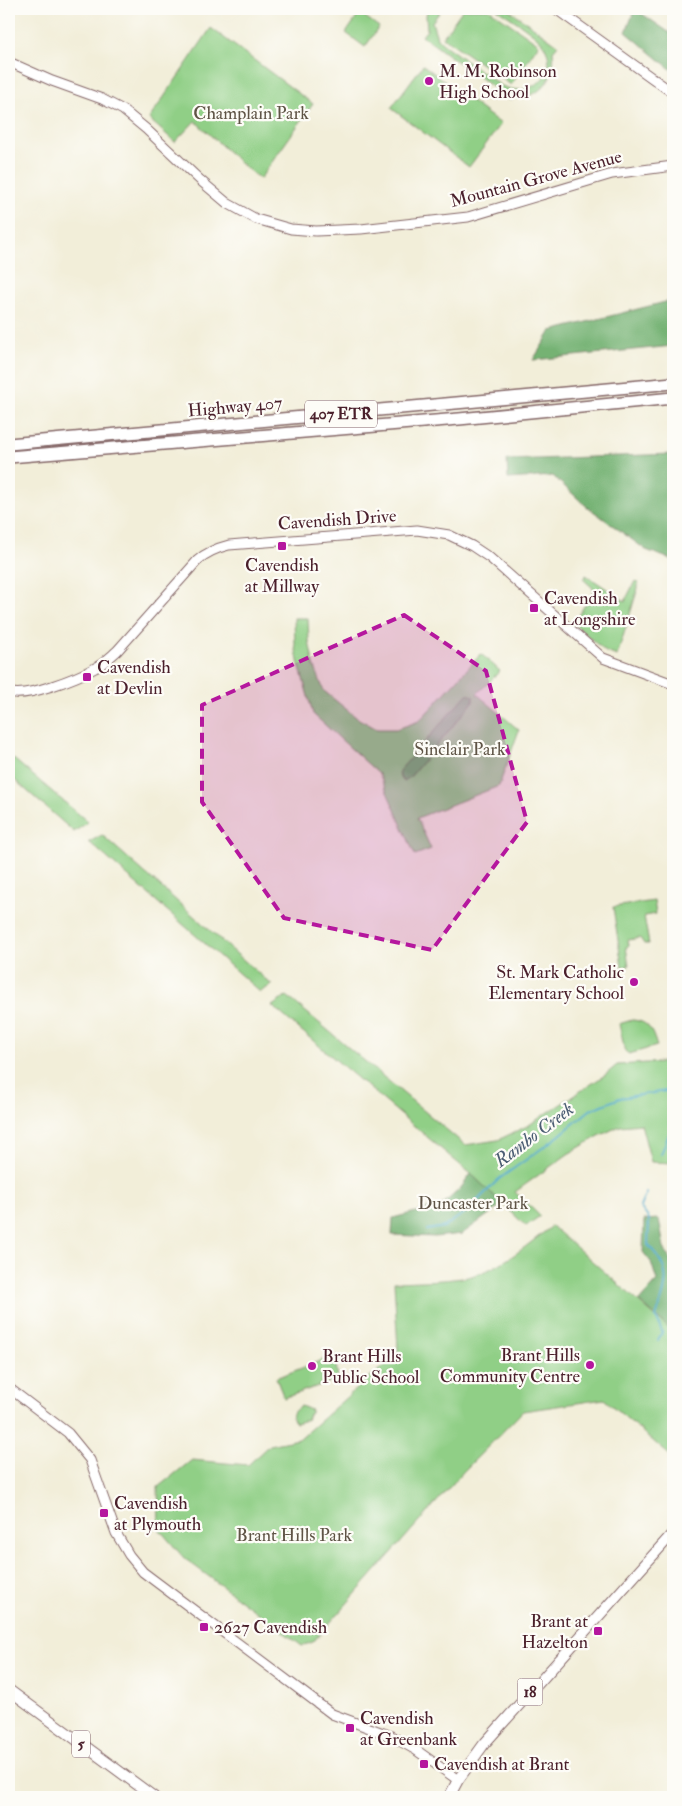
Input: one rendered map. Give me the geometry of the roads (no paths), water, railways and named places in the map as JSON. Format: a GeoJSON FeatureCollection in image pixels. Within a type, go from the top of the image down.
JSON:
{"type":"FeatureCollection","features":[{"type":"Feature","properties":{"kind":"highway","name":"Highway 407"},"geometry":{"type":"LineString","coordinates":[[9,444],[673,383]]}},
{"type":"Feature","properties":{"kind":"highway","name":"Highway 407"},"geometry":{"type":"LineString","coordinates":[[9,457],[459,419],[673,398]]}},
{"type":"Feature","properties":{"kind":"main road","name":"18"},"geometry":{"type":"LineString","coordinates":[[449,1797],[458,1780],[484,1744],[673,1533]]}},
{"type":"Feature","properties":{"kind":"main road","name":"5"},"geometry":{"type":"LineString","coordinates":[[9,1690],[154,1797]]}},
{"type":"Feature","properties":{"kind":"street"},"geometry":{"type":"LineString","coordinates":[[556,9],[673,93]]}},
{"type":"Feature","properties":{"kind":"street","name":"Mountain Grove Avenue"},"geometry":{"type":"LineString","coordinates":[[9,62],[52,81],[102,99],[123,110],[227,203],[256,219],[291,229],[316,231],[360,229],[468,217],[612,174],[673,166]]}},
{"type":"Feature","properties":{"kind":"street","name":"Cavendish Drive"},"geometry":{"type":"LineString","coordinates":[[9,692],[28,693],[88,671],[106,661],[198,560],[204,554],[216,549],[229,545],[418,530],[449,535],[472,546],[490,558],[603,658],[673,684]]}},
{"type":"Feature","properties":{"kind":"street"},"geometry":{"type":"LineString","coordinates":[[9,1388],[68,1433],[90,1460],[116,1533],[143,1572],[332,1714],[391,1736],[416,1750],[458,1780]]}},
{"type":"Feature","properties":{"kind":"waterway","name":"Rambo Creek"},"geometry":{"type":"LineString","coordinates":[[427,1230],[444,1227],[466,1212],[499,1179],[555,1139],[590,1110],[620,1098],[673,1090]]}},
{"type":"Feature","properties":{"kind":"waterway"},"geometry":{"type":"LineString","coordinates":[[661,1154],[671,1129],[670,1091]]}},
{"type":"Feature","properties":{"kind":"waterway"},"geometry":{"type":"LineString","coordinates":[[646,1193],[640,1207],[649,1219],[648,1245],[662,1263],[666,1280],[656,1317],[662,1332],[658,1340]]}},
{"type":"Feature","properties":{"kind":"place","name":"M. M. Robinson High School"},"geometry":{"type":"Point","coordinates":[429,81]}},
{"type":"Feature","properties":{"kind":"place","name":"Cavendish at Millway"},"geometry":{"type":"Point","coordinates":[282,546]}},
{"type":"Feature","properties":{"kind":"place","name":"Cavendish at Longshire"},"geometry":{"type":"Point","coordinates":[534,608]}},
{"type":"Feature","properties":{"kind":"place","name":"Cavendish at Devlin"},"geometry":{"type":"Point","coordinates":[87,677]}},
{"type":"Feature","properties":{"kind":"place","name":"St. Mark Catholic Elementary School"},"geometry":{"type":"Point","coordinates":[634,982]}},
{"type":"Feature","properties":{"kind":"place","name":"Brant Hills Community Centre"},"geometry":{"type":"Point","coordinates":[590,1365]}},
{"type":"Feature","properties":{"kind":"place","name":"Brant Hills Public School"},"geometry":{"type":"Point","coordinates":[312,1366]}},
{"type":"Feature","properties":{"kind":"place","name":"Cavendish at Plymouth"},"geometry":{"type":"Point","coordinates":[104,1513]}},
{"type":"Feature","properties":{"kind":"place","name":"2627 Cavendish"},"geometry":{"type":"Point","coordinates":[204,1627]}},
{"type":"Feature","properties":{"kind":"place","name":"Brant at Hazelton"},"geometry":{"type":"Point","coordinates":[598,1631]}},
{"type":"Feature","properties":{"kind":"place","name":"Cavendish at Greenbank"},"geometry":{"type":"Point","coordinates":[350,1728]}},
{"type":"Feature","properties":{"kind":"place","name":"Cavendish at Brant"},"geometry":{"type":"Point","coordinates":[424,1764]}},
{"type":"Feature","properties":{"kind":"park label","name":"Champlain Park"},"geometry":{"type":"Point","coordinates":[251,113]}},
{"type":"Feature","properties":{"kind":"park label","name":"Sinclair Park"},"geometry":{"type":"Point","coordinates":[460,749]}},
{"type":"Feature","properties":{"kind":"park label","name":"Duncaster Park"},"geometry":{"type":"Point","coordinates":[473,1203]}},
{"type":"Feature","properties":{"kind":"park label","name":"Brant Hills Park"},"geometry":{"type":"Point","coordinates":[294,1535]}}]}
